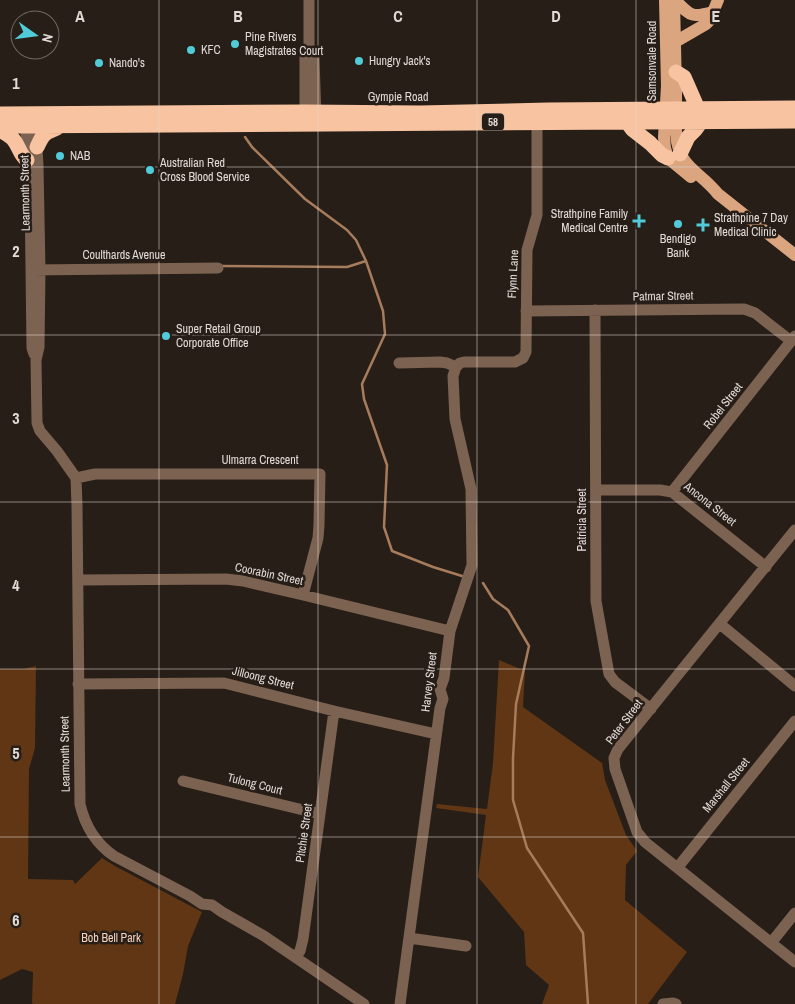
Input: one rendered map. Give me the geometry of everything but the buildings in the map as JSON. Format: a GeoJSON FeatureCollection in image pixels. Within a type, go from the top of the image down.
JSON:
{"type":"FeatureCollection","features":[{"type":"Feature","properties":{"kind":"highway"},"geometry":{"type":"LineString","coordinates":[[627,122],[632,129],[650,143],[662,156],[674,156],[695,130],[699,115],[684,77],[676,72]]}},
{"type":"Feature","properties":{"kind":"highway","name":"Gympie Road"},"geometry":{"type":"LineString","coordinates":[[699,115],[795,108]]}},
{"type":"Feature","properties":{"kind":"highway","name":"Gympie Road"},"geometry":{"type":"LineString","coordinates":[[0,114],[62,125],[420,113],[699,115],[795,121]]}},
{"type":"Feature","properties":{"kind":"highway","name":"Gympie Road"},"geometry":{"type":"LineString","coordinates":[[0,127],[30,120],[310,118],[627,122],[671,115]]}},
{"type":"Feature","properties":{"kind":"highway"},"geometry":{"type":"LineString","coordinates":[[37,147],[45,134],[62,125]]}},
{"type":"Feature","properties":{"kind":"highway"},"geometry":{"type":"LineString","coordinates":[[0,127],[16,142],[21,155],[27,160]]}},
{"type":"Feature","properties":{"kind":"main road","name":"Samsonvale Road"},"geometry":{"type":"LineString","coordinates":[[665,0],[671,115]]}},
{"type":"Feature","properties":{"kind":"main road","name":"Samsonvale Road"},"geometry":{"type":"LineString","coordinates":[[671,115],[676,72],[674,0]]}},
{"type":"Feature","properties":{"kind":"main road"},"geometry":{"type":"LineString","coordinates":[[674,0],[686,11],[696,16],[713,12]]}},
{"type":"Feature","properties":{"kind":"main road"},"geometry":{"type":"LineString","coordinates":[[675,42],[706,24],[711,19],[718,0]]}},
{"type":"Feature","properties":{"kind":"main road"},"geometry":{"type":"LineString","coordinates":[[671,115],[677,140],[674,156],[707,189],[718,194],[795,255]]}},
{"type":"Feature","properties":{"kind":"street"},"geometry":{"type":"LineString","coordinates":[[310,0],[309,48],[305,57],[310,118]]}},
{"type":"Feature","properties":{"kind":"street","name":"Learmonth Street"},"geometry":{"type":"LineString","coordinates":[[30,120],[37,147],[35,270],[39,347],[36,360],[38,427],[76,478],[80,804],[83,816],[88,828],[106,851],[202,904],[212,905],[264,936],[364,1004]]}},
{"type":"Feature","properties":{"kind":"street","name":"Learmonth Street"},"geometry":{"type":"LineString","coordinates":[[30,120],[27,160],[35,231]]}},
{"type":"Feature","properties":{"kind":"street","name":"Flynn Lane"},"geometry":{"type":"LineString","coordinates":[[456,367],[464,362],[515,362],[523,358],[526,352],[527,250],[537,215],[537,122]]}},
{"type":"Feature","properties":{"kind":"street","name":"Coulthards Avenue"},"geometry":{"type":"LineString","coordinates":[[35,270],[218,268]]}},
{"type":"Feature","properties":{"kind":"street","name":"Patmar Street"},"geometry":{"type":"LineString","coordinates":[[526,311],[744,309],[754,313],[793,339]]}},
{"type":"Feature","properties":{"kind":"street","name":"Patricia Street"},"geometry":{"type":"LineString","coordinates":[[595,310],[596,601],[609,674],[615,682],[651,709]]}},
{"type":"Feature","properties":{"kind":"street","name":"Robel Street"},"geometry":{"type":"LineString","coordinates":[[672,492],[793,339]]}},
{"type":"Feature","properties":{"kind":"street"},"geometry":{"type":"LineString","coordinates":[[399,363],[440,362],[456,367]]}},
{"type":"Feature","properties":{"kind":"street","name":"Harvey Street"},"geometry":{"type":"LineString","coordinates":[[400,1004],[436,734],[443,699],[440,689],[444,678],[450,631],[472,565],[471,489],[455,419],[453,376],[456,367]]}},
{"type":"Feature","properties":{"kind":"street","name":"Ulmarra Crescent"},"geometry":{"type":"LineString","coordinates":[[76,478],[95,474],[320,474],[320,525],[303,595]]}},
{"type":"Feature","properties":{"kind":"street","name":"Ancona Street"},"geometry":{"type":"LineString","coordinates":[[596,490],[660,490],[672,492],[766,567]]}},
{"type":"Feature","properties":{"kind":"street","name":"Peter Street"},"geometry":{"type":"LineString","coordinates":[[795,530],[618,750],[614,758],[615,770],[637,832],[645,842],[795,962]]}},
{"type":"Feature","properties":{"kind":"street","name":"Coorabin Street"},"geometry":{"type":"LineString","coordinates":[[78,580],[226,578],[450,631]]}},
{"type":"Feature","properties":{"kind":"street"},"geometry":{"type":"LineString","coordinates":[[720,624],[795,686]]}},
{"type":"Feature","properties":{"kind":"street","name":"Jilloong Street"},"geometry":{"type":"LineString","coordinates":[[78,684],[224,683],[436,734]]}},
{"type":"Feature","properties":{"kind":"street","name":"Pitchie Street"},"geometry":{"type":"LineString","coordinates":[[295,957],[300,951],[303,939],[334,710]]}},
{"type":"Feature","properties":{"kind":"street","name":"Marshall Street"},"geometry":{"type":"LineString","coordinates":[[678,867],[795,721]]}},
{"type":"Feature","properties":{"kind":"street","name":"Tulong Court"},"geometry":{"type":"LineString","coordinates":[[183,781],[320,814]]}},
{"type":"Feature","properties":{"kind":"street"},"geometry":{"type":"LineString","coordinates":[[771,943],[795,913]]}},
{"type":"Feature","properties":{"kind":"street"},"geometry":{"type":"LineString","coordinates":[[409,938],[466,946]]}},
{"type":"Feature","properties":{"kind":"street"},"geometry":{"type":"LineString","coordinates":[[663,1004],[676,1004]]}},
{"type":"Feature","properties":{"kind":"green space"},"geometry":{"type":"Polygon","coordinates":[[[499,660],[525,671],[523,707],[602,763],[605,780],[626,835],[637,851],[626,865],[625,900],[687,952],[648,1004],[542,1004],[549,985],[526,965],[524,932],[478,877],[486,815],[436,808],[437,804],[487,809],[493,763],[499,660]]]}},
{"type":"Feature","properties":{"kind":"green space","name":"Bob Bell Park"},"geometry":{"type":"Polygon","coordinates":[[[36,666],[35,748],[29,769],[28,879],[73,880],[75,884],[102,858],[202,912],[188,946],[175,1004],[33,1004],[33,972],[22,969],[0,980],[0,669],[23,669],[36,666]]]}},
{"type":"Feature","properties":{"kind":"waterway"},"geometry":{"type":"LineString","coordinates":[[245,137],[252,147],[305,199],[347,230],[356,240],[366,261],[383,311],[385,334],[362,384],[364,399],[387,465],[384,527],[392,551],[462,576]]}},
{"type":"Feature","properties":{"kind":"waterway"},"geometry":{"type":"LineString","coordinates":[[221,266],[347,267],[366,261]]}},
{"type":"Feature","properties":{"kind":"waterway"},"geometry":{"type":"LineString","coordinates":[[483,583],[493,599],[508,610],[529,646],[516,704],[513,800],[527,848],[583,933],[588,1004]]}},
{"type":"Feature","properties":{"kind":"place","name":"Pine Rivers Magistrates Court"},"geometry":{"type":"Point","coordinates":[235,44]}},
{"type":"Feature","properties":{"kind":"place","name":"KFC"},"geometry":{"type":"Point","coordinates":[191,50]}},
{"type":"Feature","properties":{"kind":"place","name":"Hungry Jack's"},"geometry":{"type":"Point","coordinates":[359,61]}},
{"type":"Feature","properties":{"kind":"place","name":"Nando's"},"geometry":{"type":"Point","coordinates":[99,63]}},
{"type":"Feature","properties":{"kind":"place","name":"NAB"},"geometry":{"type":"Point","coordinates":[60,156]}},
{"type":"Feature","properties":{"kind":"place","name":"Australian Red Cross Blood Service"},"geometry":{"type":"Point","coordinates":[150,170]}},
{"type":"Feature","properties":{"kind":"place","name":"Strathpine Family Medical Centre"},"geometry":{"type":"Point","coordinates":[639,221]}},
{"type":"Feature","properties":{"kind":"place","name":"Bendigo Bank"},"geometry":{"type":"Point","coordinates":[678,224]}},
{"type":"Feature","properties":{"kind":"place","name":"Strathpine 7 Day Medical Clinic"},"geometry":{"type":"Point","coordinates":[703,225]}},
{"type":"Feature","properties":{"kind":"place","name":"Super Retail Group Corporate Office"},"geometry":{"type":"Point","coordinates":[166,336]}}]}
